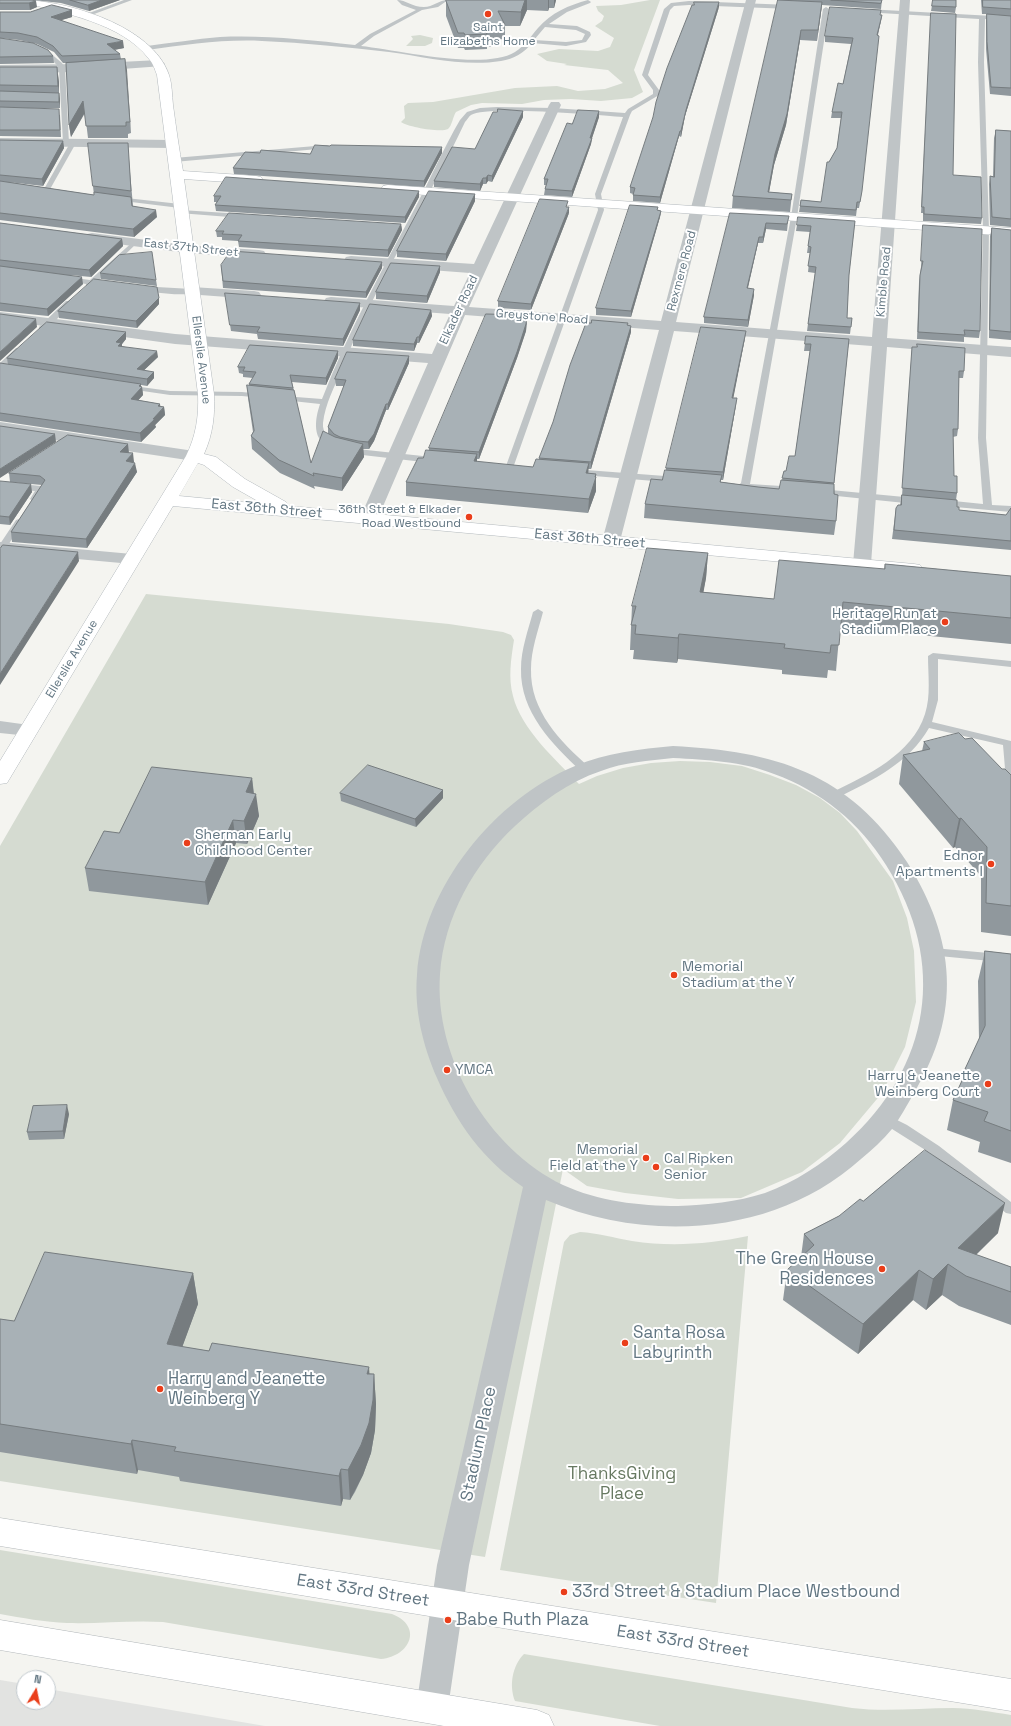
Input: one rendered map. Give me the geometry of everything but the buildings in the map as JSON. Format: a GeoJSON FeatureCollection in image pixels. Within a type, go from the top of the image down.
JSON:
{"type":"FeatureCollection","features":[{"type":"Feature","properties":{"kind":"street","name":"Ellerslie Avenue"},"geometry":{"type":"LineString","coordinates":[[0,778],[194,456],[203,437],[206,426],[206,394],[163,75],[159,64],[147,48],[125,33],[84,16],[26,0]]}},
{"type":"Feature","properties":{"kind":"street","name":"Kimble Road"},"geometry":{"type":"LineString","coordinates":[[862,564],[905,0]]}},
{"type":"Feature","properties":{"kind":"street","name":"Rexmere Road"},"geometry":{"type":"LineString","coordinates":[[611,541],[698,210],[750,3]]}},
{"type":"Feature","properties":{"kind":"street"},"geometry":{"type":"LineString","coordinates":[[31,14],[52,7]]}},
{"type":"Feature","properties":{"kind":"street"},"geometry":{"type":"LineString","coordinates":[[0,68],[62,69],[159,64]]}},
{"type":"Feature","properties":{"kind":"street","name":"Elkader Road"},"geometry":{"type":"LineString","coordinates":[[369,518],[394,456],[437,359],[511,197],[554,108]]}},
{"type":"Feature","properties":{"kind":"street"},"geometry":{"type":"LineString","coordinates":[[0,142],[172,144]]}},
{"type":"Feature","properties":{"kind":"street"},"geometry":{"type":"LineString","coordinates":[[176,175],[271,181]]}},
{"type":"Feature","properties":{"kind":"street"},"geometry":{"type":"LineString","coordinates":[[373,188],[1011,232]]}},
{"type":"Feature","properties":{"kind":"street","name":"East 37th Street"},"geometry":{"type":"LineString","coordinates":[[75,235],[186,249],[274,255]]}},
{"type":"Feature","properties":{"kind":"street"},"geometry":{"type":"LineString","coordinates":[[335,259],[478,269]]}},
{"type":"Feature","properties":{"kind":"street"},"geometry":{"type":"LineString","coordinates":[[192,291],[266,296]]}},
{"type":"Feature","properties":{"kind":"street","name":"Greystone Road"},"geometry":{"type":"LineString","coordinates":[[320,300],[1011,352]]}},
{"type":"Feature","properties":{"kind":"street"},"geometry":{"type":"LineString","coordinates":[[0,316],[43,327],[199,342],[437,359]]}},
{"type":"Feature","properties":{"kind":"street"},"geometry":{"type":"LineString","coordinates":[[0,427],[67,441],[194,456],[210,461],[252,491],[292,511]]}},
{"type":"Feature","properties":{"kind":"street","name":"East 36th Street"},"geometry":{"type":"LineString","coordinates":[[168,500],[934,570]]}},
{"type":"Feature","properties":{"kind":"street"},"geometry":{"type":"LineString","coordinates":[[1,548],[132,559]]}},
{"type":"Feature","properties":{"kind":"street"},"geometry":{"type":"LineString","coordinates":[[0,727],[29,730]]}},
{"type":"Feature","properties":{"kind":"street"},"geometry":{"type":"LineString","coordinates":[[674,752],[736,756],[793,773],[835,795],[871,828],[898,864],[915,895],[926,924],[934,952],[935,1000],[931,1028],[920,1058],[886,1119],[849,1156],[823,1176],[799,1191],[750,1208],[708,1215],[673,1216],[614,1210],[558,1194],[537,1183],[515,1168],[492,1146],[475,1126],[460,1102],[437,1047],[428,997],[429,966],[434,941],[450,894],[460,876],[477,852],[496,831],[542,793],[585,769],[641,755],[674,752]]}},
{"type":"Feature","properties":{"kind":"street","name":"Stadium Place"},"geometry":{"type":"LineString","coordinates":[[431,1717],[453,1565],[537,1183]]}},
{"type":"Feature","properties":{"kind":"street","name":"East 33rd Street"},"geometry":{"type":"LineString","coordinates":[[0,1532],[1011,1695]]}},
{"type":"Feature","properties":{"kind":"street"},"geometry":{"type":"LineString","coordinates":[[0,1635],[431,1717],[537,1726]]}},
{"type":"Feature","properties":{"kind":"lane"},"geometry":{"type":"LineString","coordinates":[[84,16],[129,0]]}},
{"type":"Feature","properties":{"kind":"lane"},"geometry":{"type":"LineString","coordinates":[[400,0],[408,6],[422,8],[437,6],[445,0]]}},
{"type":"Feature","properties":{"kind":"lane"},"geometry":{"type":"LineString","coordinates":[[147,48],[213,40],[242,39],[356,47],[457,59],[502,59],[516,54],[526,48],[544,25],[565,10],[588,2]]}},
{"type":"Feature","properties":{"kind":"lane"},"geometry":{"type":"LineString","coordinates":[[510,466],[601,210],[598,194],[627,115],[630,110],[656,95],[656,90],[646,74],[667,9],[673,4],[721,2],[796,7]]}},
{"type":"Feature","properties":{"kind":"lane"},"geometry":{"type":"LineString","coordinates":[[356,47],[372,35],[422,8]]}},
{"type":"Feature","properties":{"kind":"lane"},"geometry":{"type":"LineString","coordinates":[[745,486],[794,217],[826,9]]}},
{"type":"Feature","properties":{"kind":"lane"},"geometry":{"type":"LineString","coordinates":[[858,11],[1011,19]]}},
{"type":"Feature","properties":{"kind":"lane"},"geometry":{"type":"LineString","coordinates":[[982,17],[981,62],[986,230],[982,438],[988,507]]}},
{"type":"Feature","properties":{"kind":"lane"},"geometry":{"type":"LineString","coordinates":[[531,41],[577,43],[584,41],[588,36],[588,33],[582,30],[544,25]]}},
{"type":"Feature","properties":{"kind":"lane"},"geometry":{"type":"LineString","coordinates":[[38,46],[45,50],[60,64],[62,69],[65,112],[70,143],[46,191]]}},
{"type":"Feature","properties":{"kind":"lane"},"geometry":{"type":"LineString","coordinates":[[57,96],[64,96]]}},
{"type":"Feature","properties":{"kind":"lane"},"geometry":{"type":"LineString","coordinates":[[440,460],[350,451],[334,446],[324,440],[320,433],[319,423],[325,402],[344,353],[389,262],[404,227],[427,192],[445,148],[462,121],[469,113],[480,110],[554,108],[627,115]]}},
{"type":"Feature","properties":{"kind":"lane"},"geometry":{"type":"LineString","coordinates":[[58,112],[65,112]]}},
{"type":"Feature","properties":{"kind":"lane"},"geometry":{"type":"LineString","coordinates":[[174,160],[332,147]]}},
{"type":"Feature","properties":{"kind":"lane"},"geometry":{"type":"LineString","coordinates":[[39,190],[54,192]]}},
{"type":"Feature","properties":{"kind":"lane"},"geometry":{"type":"LineString","coordinates":[[107,198],[180,209],[246,216]]}},
{"type":"Feature","properties":{"kind":"lane"},"geometry":{"type":"LineString","coordinates":[[43,327],[135,242]]}},
{"type":"Feature","properties":{"kind":"lane"},"geometry":{"type":"LineString","coordinates":[[61,278],[114,285]]}},
{"type":"Feature","properties":{"kind":"lane"},"geometry":{"type":"LineString","coordinates":[[137,287],[167,291],[192,291]]}},
{"type":"Feature","properties":{"kind":"lane"},"geometry":{"type":"LineString","coordinates":[[3,368],[27,342]]}},
{"type":"Feature","properties":{"kind":"lane"},"geometry":{"type":"LineString","coordinates":[[124,386],[170,393],[242,394],[325,402]]}},
{"type":"Feature","properties":{"kind":"lane"},"geometry":{"type":"LineString","coordinates":[[565,471],[690,482]]}},
{"type":"Feature","properties":{"kind":"lane"},"geometry":{"type":"LineString","coordinates":[[0,484],[12,475]]}},
{"type":"Feature","properties":{"kind":"lane"},"geometry":{"type":"LineString","coordinates":[[0,484],[41,489],[1,548]]}},
{"type":"Feature","properties":{"kind":"lane"},"geometry":{"type":"LineString","coordinates":[[729,485],[791,490]]}},
{"type":"Feature","properties":{"kind":"lane"},"geometry":{"type":"LineString","coordinates":[[814,492],[921,501]]}},
{"type":"Feature","properties":{"kind":"lane"},"geometry":{"type":"LineString","coordinates":[[936,502],[1011,509]]}},
{"type":"Feature","properties":{"kind":"lane"},"geometry":{"type":"LineString","coordinates":[[538,612],[528,651],[526,679],[534,709],[542,724],[554,740],[585,769]]}},
{"type":"Feature","properties":{"kind":"lane"},"geometry":{"type":"LineString","coordinates":[[835,795],[877,774],[891,765],[907,750],[926,724],[931,704],[933,656],[1011,664]]}},
{"type":"Feature","properties":{"kind":"lane"},"geometry":{"type":"LineString","coordinates":[[926,724],[1010,744],[1009,770],[1011,780]]}},
{"type":"Feature","properties":{"kind":"lane"},"geometry":{"type":"LineString","coordinates":[[934,952],[1011,959]]}},
{"type":"Feature","properties":{"kind":"lane"},"geometry":{"type":"LineString","coordinates":[[886,1119],[910,1132],[943,1154],[1011,1209]]}},
{"type":"Feature","properties":{"kind":"shaded area"},"geometry":{"type":"Polygon","coordinates":[[[0,1680],[16,1683],[16,1710],[56,1710],[56,1690],[265,1726],[0,1726],[0,1680]]]}},
{"type":"Feature","properties":{"kind":"green space"},"geometry":{"type":"Polygon","coordinates":[[[650,0],[660,0],[634,70],[643,92],[632,98],[601,101],[571,99],[544,100],[522,104],[482,103],[471,105],[456,112],[449,128],[444,130],[424,129],[410,126],[401,122],[405,118],[404,106],[408,103],[433,102],[515,88],[557,86],[578,91],[605,89],[623,83],[608,70],[564,65],[567,64],[547,61],[537,54],[559,49],[598,51],[610,47],[614,38],[595,26],[602,21],[604,16],[598,11],[596,6],[621,5],[650,0]]]}},
{"type":"Feature","properties":{"kind":"green space"},"geometry":{"type":"Polygon","coordinates":[[[420,35],[433,38],[432,43],[425,46],[406,46],[413,39],[411,36],[420,35]]]}},
{"type":"Feature","properties":{"kind":"green space","name":"YMCA"},"geometry":{"type":"Polygon","coordinates":[[[146,594],[449,624],[503,632],[511,635],[514,640],[510,675],[511,689],[517,708],[531,732],[579,784],[597,776],[623,768],[651,763],[680,761],[710,762],[742,766],[796,785],[820,798],[840,813],[857,831],[893,881],[907,918],[914,951],[916,1002],[905,1047],[882,1093],[840,1143],[802,1172],[741,1198],[678,1199],[625,1193],[587,1186],[563,1169],[485,1557],[0,1481],[0,846],[146,594]]]}},
{"type":"Feature","properties":{"kind":"green space","name":"ThanksGiving Place"},"geometry":{"type":"Polygon","coordinates":[[[580,1232],[600,1234],[632,1241],[661,1244],[705,1243],[748,1236],[716,1603],[500,1570],[564,1242],[570,1235],[580,1232]]]}},
{"type":"Feature","properties":{"kind":"green space"},"geometry":{"type":"Polygon","coordinates":[[[0,1550],[392,1614],[402,1619],[408,1626],[410,1633],[409,1640],[406,1647],[400,1652],[391,1657],[381,1659],[163,1622],[139,1621],[67,1623],[42,1621],[0,1614],[0,1550]]]}},
{"type":"Feature","properties":{"kind":"green space"},"geometry":{"type":"Polygon","coordinates":[[[524,1654],[852,1708],[890,1710],[953,1708],[982,1710],[1011,1715],[1011,1726],[660,1726],[515,1701],[512,1689],[514,1670],[524,1654]]]}},
{"type":"Feature","properties":{"kind":"place","name":"Saint Elizabeths Home"},"geometry":{"type":"Point","coordinates":[488,14]}},
{"type":"Feature","properties":{"kind":"place","name":"36th Street & Elkader Road Westbound"},"geometry":{"type":"Point","coordinates":[469,517]}},
{"type":"Feature","properties":{"kind":"place","name":"Heritage Run at Stadium Place"},"geometry":{"type":"Point","coordinates":[945,622]}},
{"type":"Feature","properties":{"kind":"place","name":"Sherman Early Childhood Center"},"geometry":{"type":"Point","coordinates":[187,843]}},
{"type":"Feature","properties":{"kind":"place","name":"Ednor Apartments I"},"geometry":{"type":"Point","coordinates":[991,864]}},
{"type":"Feature","properties":{"kind":"place","name":"Memorial Stadium at the Y"},"geometry":{"type":"Point","coordinates":[674,975]}},
{"type":"Feature","properties":{"kind":"place","name":"YMCA"},"geometry":{"type":"Point","coordinates":[447,1070]}},
{"type":"Feature","properties":{"kind":"place","name":"Harry & Jeanette Weinberg Court"},"geometry":{"type":"Point","coordinates":[988,1084]}},
{"type":"Feature","properties":{"kind":"place","name":"Memorial Field at the Y"},"geometry":{"type":"Point","coordinates":[646,1158]}},
{"type":"Feature","properties":{"kind":"place","name":"Cal Ripken Senior"},"geometry":{"type":"Point","coordinates":[656,1167]}},
{"type":"Feature","properties":{"kind":"place","name":"The Green House Residences"},"geometry":{"type":"Point","coordinates":[882,1269]}},
{"type":"Feature","properties":{"kind":"place","name":"Santa Rosa Labyrinth"},"geometry":{"type":"Point","coordinates":[625,1343]}},
{"type":"Feature","properties":{"kind":"place","name":"Harry and Jeanette Weinberg Y"},"geometry":{"type":"Point","coordinates":[160,1389]}},
{"type":"Feature","properties":{"kind":"place","name":"33rd Street & Stadium Place Westbound"},"geometry":{"type":"Point","coordinates":[564,1592]}},
{"type":"Feature","properties":{"kind":"place","name":"Babe Ruth Plaza"},"geometry":{"type":"Point","coordinates":[448,1620]}}]}
